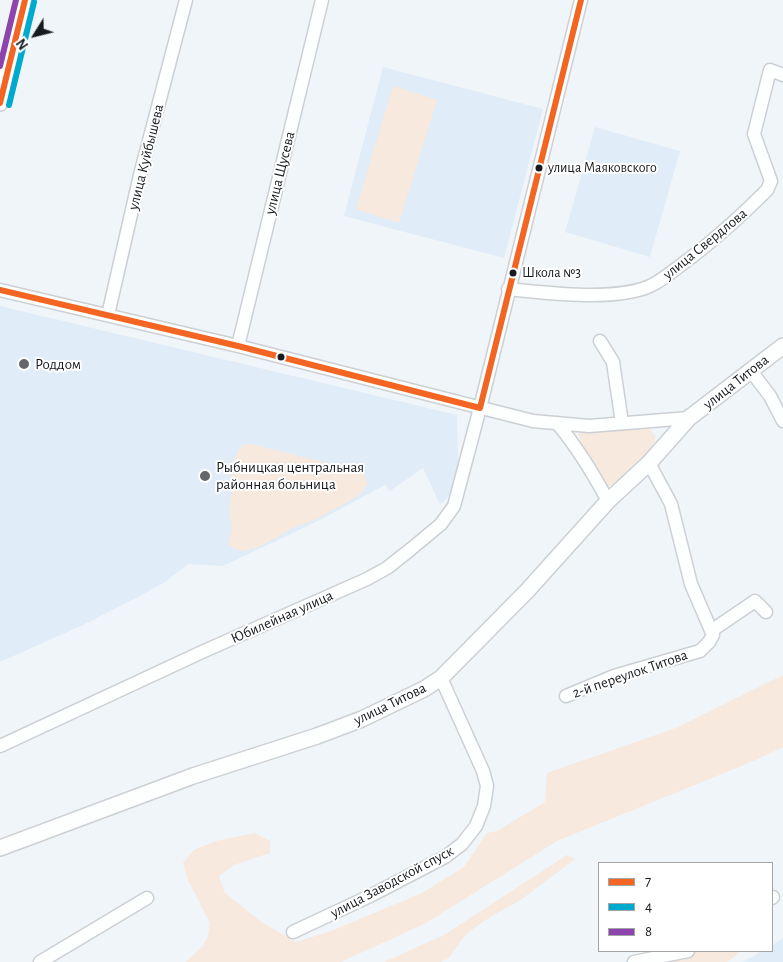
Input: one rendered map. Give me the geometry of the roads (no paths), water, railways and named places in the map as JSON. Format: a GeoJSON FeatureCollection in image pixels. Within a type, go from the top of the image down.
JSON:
{"type":"FeatureCollection","features":[{"type":"Feature","properties":{"kind":"street"},"geometry":{"type":"LineString","coordinates":[[0,103],[25,0]]}},
{"type":"Feature","properties":{"kind":"street","name":"улица Куйбышева"},"geometry":{"type":"LineString","coordinates":[[108,315],[140,176],[186,0]]}},
{"type":"Feature","properties":{"kind":"street","name":"улица Щусева"},"geometry":{"type":"LineString","coordinates":[[238,346],[322,0]]}},
{"type":"Feature","properties":{"kind":"street","name":"Юбилейная улица"},"geometry":{"type":"LineString","coordinates":[[0,746],[387,568],[441,524],[454,506],[581,0]]}},
{"type":"Feature","properties":{"kind":"street","name":"улица Свердлова"},"geometry":{"type":"LineString","coordinates":[[508,289],[590,294],[622,293],[652,285],[709,244],[767,190],[772,181],[754,134],[770,70],[783,75]]}},
{"type":"Feature","properties":{"kind":"street","name":"улица Титова"},"geometry":{"type":"LineString","coordinates":[[0,290],[238,346],[533,421],[588,426],[689,418]]}},
{"type":"Feature","properties":{"kind":"street"},"geometry":{"type":"LineString","coordinates":[[600,340],[613,362],[622,423]]}},
{"type":"Feature","properties":{"kind":"street","name":"улица Титова"},"geometry":{"type":"LineString","coordinates":[[0,848],[193,776],[317,736],[353,722],[424,689],[441,678],[528,591],[608,501],[649,463],[689,418],[783,346]]}},
{"type":"Feature","properties":{"kind":"street"},"geometry":{"type":"LineString","coordinates":[[751,371],[770,396],[783,420]]}},
{"type":"Feature","properties":{"kind":"street"},"geometry":{"type":"LineString","coordinates":[[557,423],[593,472],[608,501]]}},
{"type":"Feature","properties":{"kind":"street"},"geometry":{"type":"LineString","coordinates":[[649,463],[671,504],[691,584],[711,632]]}},
{"type":"Feature","properties":{"kind":"street","name":"2-й переулок Титова"},"geometry":{"type":"LineString","coordinates":[[566,696],[614,676],[700,651],[709,642],[712,635],[711,632],[755,601],[766,612]]}},
{"type":"Feature","properties":{"kind":"street","name":"улица Заводской спуск"},"geometry":{"type":"LineString","coordinates":[[293,932],[370,896],[444,857],[462,844],[476,826],[484,806],[485,778],[441,678]]}},
{"type":"Feature","properties":{"kind":"street"},"geometry":{"type":"LineString","coordinates":[[40,962],[147,898]]}},
{"type":"Feature","properties":{"kind":"street"},"geometry":{"type":"LineString","coordinates":[[634,962],[683,952]]}},
{"type":"Feature","properties":{"kind":"place","name":"улица Маяковского"},"geometry":{"type":"Point","coordinates":[539,168]}},
{"type":"Feature","properties":{"kind":"place","name":"Школа №3"},"geometry":{"type":"Point","coordinates":[513,273]}},
{"type":"Feature","properties":{"kind":"place","name":"Роддом"},"geometry":{"type":"Point","coordinates":[24,364]}},
{"type":"Feature","properties":{"kind":"place","name":"Рыбницкая центральная районная больница"},"geometry":{"type":"Point","coordinates":[205,476]}}]}
